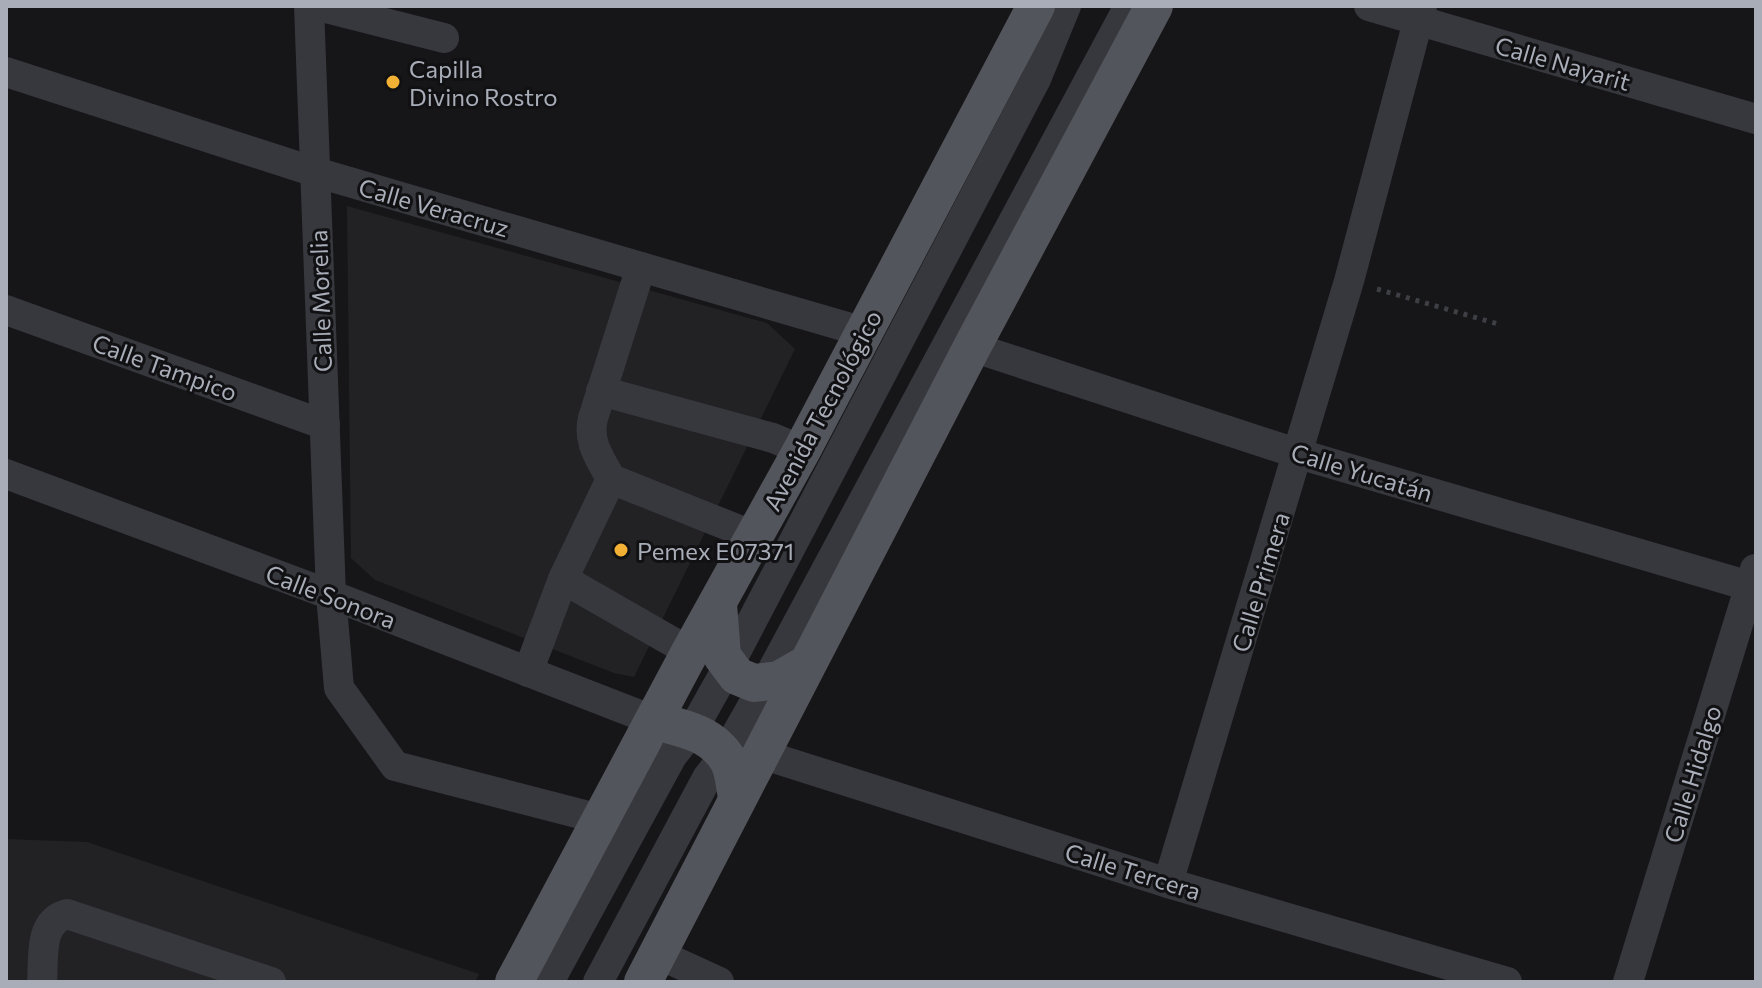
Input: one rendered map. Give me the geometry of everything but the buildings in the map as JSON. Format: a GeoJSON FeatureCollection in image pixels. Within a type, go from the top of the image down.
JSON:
{"type":"FeatureCollection","features":[{"type":"Feature","properties":{"kind":"main road","name":"Avenida Tecnológico"},"geometry":{"type":"LineString","coordinates":[[514,982],[802,450],[1036,6]]}},
{"type":"Feature","properties":{"kind":"main road"},"geometry":{"type":"LineString","coordinates":[[650,968],[737,798],[743,755],[807,664],[1154,6]]}},
{"type":"Feature","properties":{"kind":"main road"},"geometry":{"type":"LineString","coordinates":[[718,604],[722,656],[737,676],[754,683],[779,680],[807,664]]}},
{"type":"Feature","properties":{"kind":"main road"},"geometry":{"type":"LineString","coordinates":[[655,721],[692,731],[743,755]]}},
{"type":"Feature","properties":{"kind":"street","name":"Calle Morelia"},"geometry":{"type":"LineString","coordinates":[[309,6],[331,595],[339,688],[395,766],[600,819]]}},
{"type":"Feature","properties":{"kind":"street"},"geometry":{"type":"LineString","coordinates":[[318,6],[444,38]]}},
{"type":"Feature","properties":{"kind":"street"},"geometry":{"type":"LineString","coordinates":[[549,982],[672,756],[692,731],[729,665],[1036,79],[1066,6]]}},
{"type":"Feature","properties":{"kind":"street"},"geometry":{"type":"LineString","coordinates":[[598,982],[707,778],[743,755],[766,682],[1129,6]]}},
{"type":"Feature","properties":{"kind":"street","name":"Calle Nayarit"},"geometry":{"type":"LineString","coordinates":[[1369,6],[1420,13],[1756,119]]}},
{"type":"Feature","properties":{"kind":"street","name":"Calle Primera"},"geometry":{"type":"LineString","coordinates":[[1168,883],[1299,454],[1349,281],[1420,13]]}},
{"type":"Feature","properties":{"kind":"street","name":"Calle Veracruz"},"geometry":{"type":"LineString","coordinates":[[6,72],[315,172],[864,332]]}},
{"type":"Feature","properties":{"kind":"street"},"geometry":{"type":"LineString","coordinates":[[641,267],[601,391],[590,438],[611,479],[754,536]]}},
{"type":"Feature","properties":{"kind":"street","name":"Calle Tampico"},"geometry":{"type":"LineString","coordinates":[[6,310],[325,425]]}},
{"type":"Feature","properties":{"kind":"street","name":"Calle Yucatán"},"geometry":{"type":"LineString","coordinates":[[972,347],[1299,454],[1754,580]]}},
{"type":"Feature","properties":{"kind":"street"},"geometry":{"type":"LineString","coordinates":[[601,391],[773,438],[802,450]]}},
{"type":"Feature","properties":{"kind":"street","name":"Calle Sonora"},"geometry":{"type":"LineString","coordinates":[[6,474],[331,595],[655,721]]}},
{"type":"Feature","properties":{"kind":"street"},"geometry":{"type":"LineString","coordinates":[[528,672],[563,579],[611,479]]}},
{"type":"Feature","properties":{"kind":"street"},"geometry":{"type":"LineString","coordinates":[[563,579],[690,652]]}},
{"type":"Feature","properties":{"kind":"street","name":"Calle Hidalgo"},"geometry":{"type":"LineString","coordinates":[[1628,982],[1754,580]]}},
{"type":"Feature","properties":{"kind":"street","name":"Calle Tercera"},"geometry":{"type":"LineString","coordinates":[[743,755],[1471,977],[1507,982]]}},
{"type":"Feature","properties":{"kind":"street"},"geometry":{"type":"LineString","coordinates":[[42,982],[45,936],[57,917],[67,914],[271,982]]}},
{"type":"Feature","properties":{"kind":"street"},"geometry":{"type":"LineString","coordinates":[[650,968],[719,982]]}},
{"type":"Feature","properties":{"kind":"path"},"geometry":{"type":"LineString","coordinates":[[1349,281],[1498,324]]}},
{"type":"Feature","properties":{"kind":"shaded area"},"geometry":{"type":"Polygon","coordinates":[[[347,206],[767,323],[795,349],[634,677],[614,673],[375,580],[351,558],[347,206]]]}},
{"type":"Feature","properties":{"kind":"shaded area"},"geometry":{"type":"Polygon","coordinates":[[[6,839],[87,842],[479,974],[475,982],[6,982],[6,839]]]}},
{"type":"Feature","properties":{"kind":"place","name":"Capilla Divino Rostro"},"geometry":{"type":"Point","coordinates":[393,82]}},
{"type":"Feature","properties":{"kind":"place","name":"Pemex E07371"},"geometry":{"type":"Point","coordinates":[621,550]}}]}
